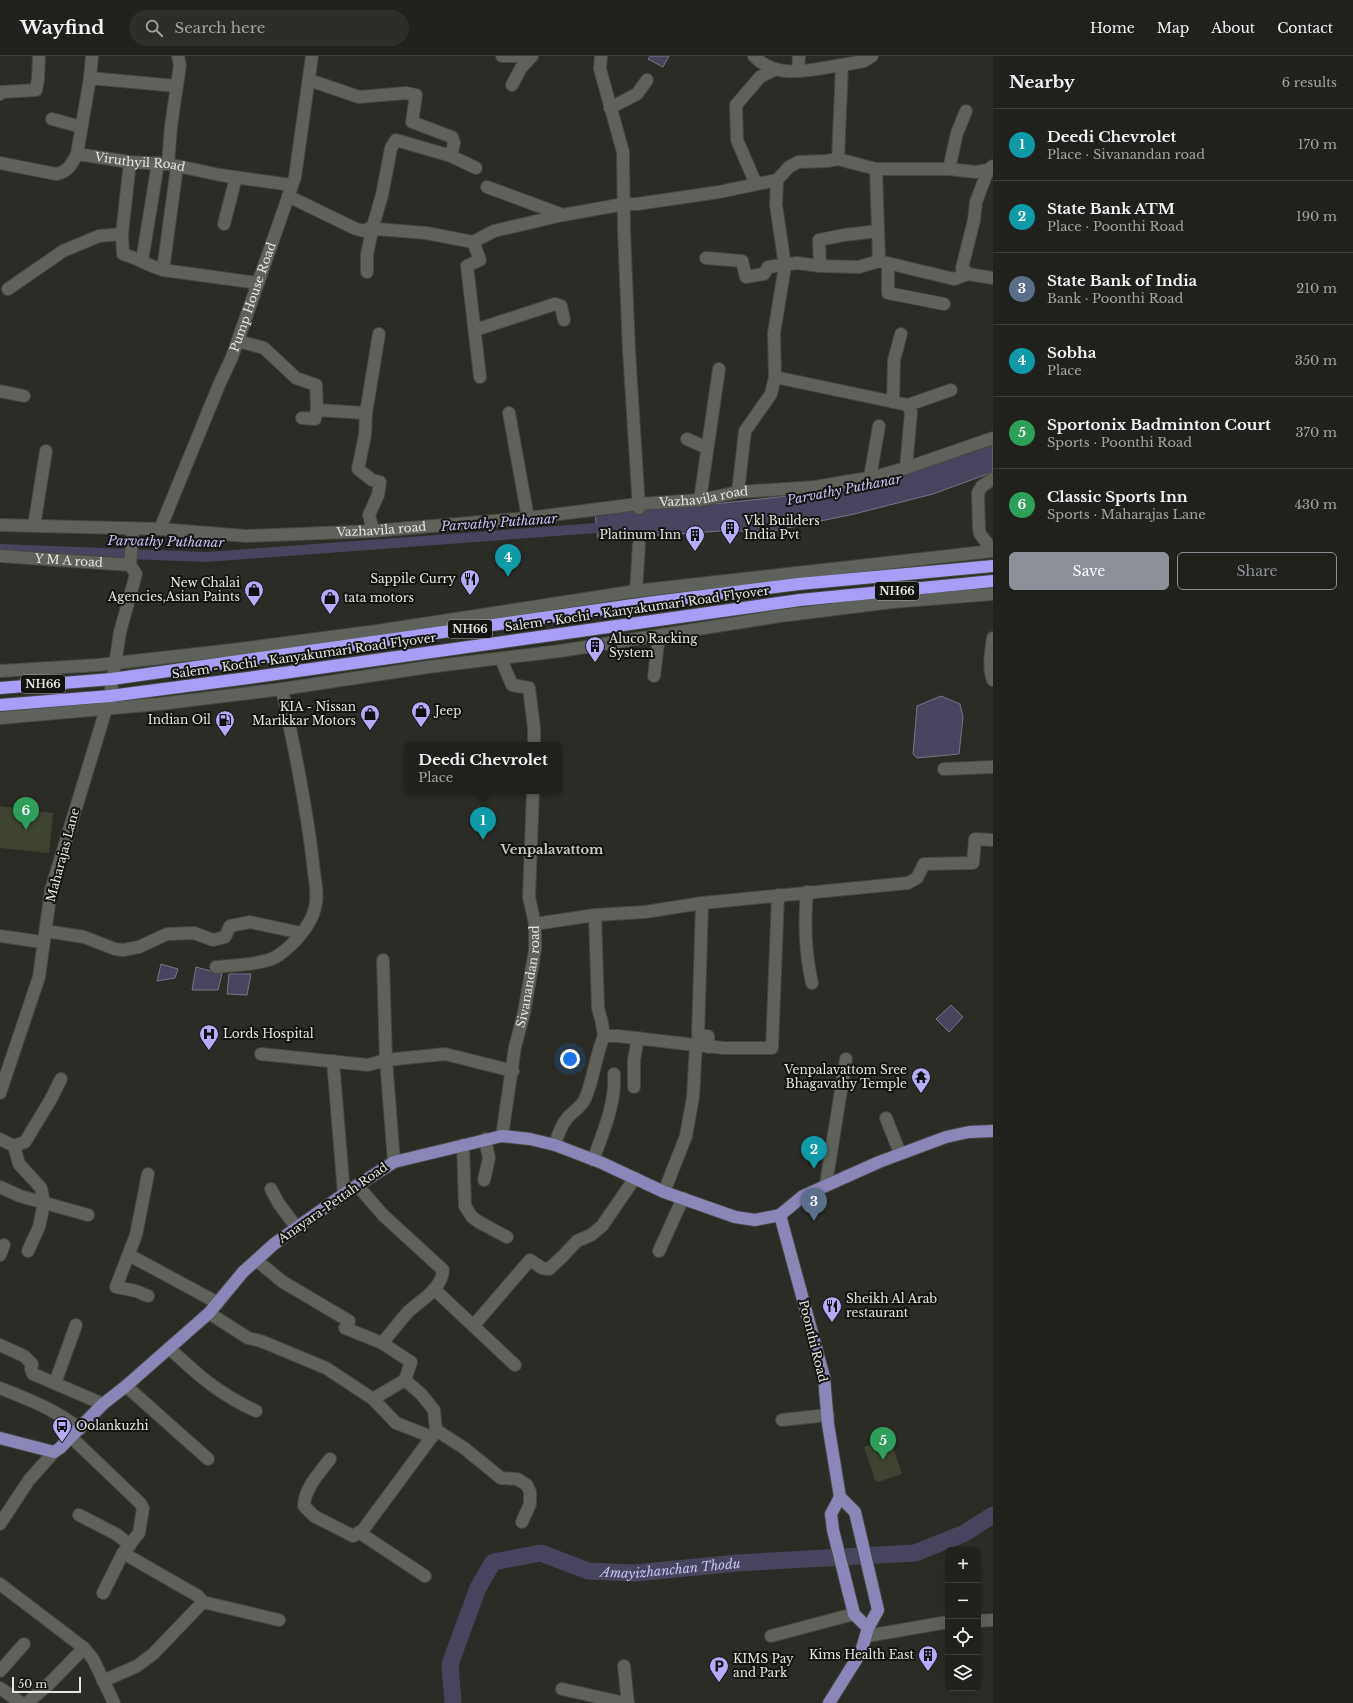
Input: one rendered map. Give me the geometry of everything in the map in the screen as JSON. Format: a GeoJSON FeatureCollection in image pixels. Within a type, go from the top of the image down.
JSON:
{"type":"FeatureCollection","features":[{"type":"Feature","properties":{"kind":"highway","name":"Salem - Kochi - Kanyakumari Road Flyover"},"geometry":{"type":"LineString","coordinates":[[0,688],[112,679],[670,600],[799,584],[993,566]]}},
{"type":"Feature","properties":{"kind":"highway","name":"Salem - Kochi - Kanyakumari Road Flyover"},"geometry":{"type":"LineString","coordinates":[[0,705],[110,696],[640,624],[800,600],[993,581]]}},
{"type":"Feature","properties":{"kind":"main road"},"geometry":{"type":"LineString","coordinates":[[780,1215],[803,1196],[826,1184],[900,1153],[946,1137],[969,1132],[993,1131]]}},
{"type":"Feature","properties":{"kind":"main road","name":"Anayara-Pettah Road"},"geometry":{"type":"LineString","coordinates":[[54,1452],[103,1404],[126,1386],[209,1313],[242,1272],[274,1244],[357,1185],[394,1162],[502,1136],[530,1139],[555,1145],[635,1178],[664,1192],[742,1218],[755,1220],[780,1215]]}},
{"type":"Feature","properties":{"kind":"main road","name":"Poonthi Road"},"geometry":{"type":"LineString","coordinates":[[780,1215],[824,1377],[840,1496]]}},
{"type":"Feature","properties":{"kind":"main road"},"geometry":{"type":"LineString","coordinates":[[0,1438],[54,1452]]}},
{"type":"Feature","properties":{"kind":"main road"},"geometry":{"type":"LineString","coordinates":[[829,1703],[861,1652],[867,1632],[878,1610],[855,1512],[840,1496],[831,1514],[833,1530],[852,1608],[867,1632]]}},
{"type":"Feature","properties":{"kind":"street"},"geometry":{"type":"LineString","coordinates":[[0,94],[1,92],[13,90],[36,90],[39,56]]}},
{"type":"Feature","properties":{"kind":"street"},"geometry":{"type":"LineString","coordinates":[[0,163],[56,174],[63,173],[71,166],[77,154],[90,78],[92,56]]}},
{"type":"Feature","properties":{"kind":"street"},"geometry":{"type":"LineString","coordinates":[[163,270],[168,165],[176,86],[180,65],[178,56]]}},
{"type":"Feature","properties":{"kind":"street","name":"Pump House Road"},"geometry":{"type":"LineString","coordinates":[[160,529],[238,341],[289,190],[295,177],[312,56]]}},
{"type":"Feature","properties":{"kind":"street"},"geometry":{"type":"LineString","coordinates":[[502,56],[519,56]]}},
{"type":"Feature","properties":{"kind":"street"},"geometry":{"type":"LineString","coordinates":[[512,85],[521,68],[532,56]]}},
{"type":"Feature","properties":{"kind":"street"},"geometry":{"type":"LineString","coordinates":[[601,56],[600,69],[623,152],[629,343],[639,506]]}},
{"type":"Feature","properties":{"kind":"street"},"geometry":{"type":"LineString","coordinates":[[754,56],[768,66],[790,72],[864,61],[872,56]]}},
{"type":"Feature","properties":{"kind":"street"},"geometry":{"type":"LineString","coordinates":[[798,71],[799,56]]}},
{"type":"Feature","properties":{"kind":"street"},"geometry":{"type":"LineString","coordinates":[[838,159],[842,65]]}},
{"type":"Feature","properties":{"kind":"street"},"geometry":{"type":"LineString","coordinates":[[756,184],[738,140],[736,105],[760,77],[776,69]]}},
{"type":"Feature","properties":{"kind":"street"},"geometry":{"type":"LineString","coordinates":[[90,78],[176,86]]}},
{"type":"Feature","properties":{"kind":"street"},"geometry":{"type":"LineString","coordinates":[[309,80],[359,97],[406,93],[416,95],[412,122],[452,137],[454,143],[451,156]]}},
{"type":"Feature","properties":{"kind":"street"},"geometry":{"type":"LineString","coordinates":[[610,108],[637,94],[647,80]]}},
{"type":"Feature","properties":{"kind":"street"},"geometry":{"type":"LineString","coordinates":[[949,169],[957,133],[966,111]]}},
{"type":"Feature","properties":{"kind":"street"},"geometry":{"type":"LineString","coordinates":[[52,119],[81,127]]}},
{"type":"Feature","properties":{"kind":"street"},"geometry":{"type":"LineString","coordinates":[[367,272],[367,254],[373,226],[382,195],[393,143],[396,140],[451,156],[476,168]]}},
{"type":"Feature","properties":{"kind":"street","name":"Viruthyil Road"},"geometry":{"type":"LineString","coordinates":[[77,154],[130,162],[168,165],[236,177],[289,190],[356,229],[364,231],[373,226],[377,229],[426,233],[473,242]]}},
{"type":"Feature","properties":{"kind":"street"},"geometry":{"type":"LineString","coordinates":[[480,377],[467,266],[480,260],[473,242],[494,231],[624,204],[637,204],[777,180],[789,167],[798,162],[838,159],[876,168],[949,169],[976,172],[991,168]]}},
{"type":"Feature","properties":{"kind":"street"},"geometry":{"type":"LineString","coordinates":[[130,162],[122,234],[123,254],[163,270],[258,283]]}},
{"type":"Feature","properties":{"kind":"street"},"geometry":{"type":"LineString","coordinates":[[142,261],[168,165]]}},
{"type":"Feature","properties":{"kind":"street"},"geometry":{"type":"LineString","coordinates":[[876,168],[878,231],[888,294],[944,304]]}},
{"type":"Feature","properties":{"kind":"street"},"geometry":{"type":"LineString","coordinates":[[968,274],[962,268],[974,220],[976,202],[991,168]]}},
{"type":"Feature","properties":{"kind":"street"},"geometry":{"type":"LineString","coordinates":[[224,224],[236,177]]}},
{"type":"Feature","properties":{"kind":"street"},"geometry":{"type":"LineString","coordinates":[[738,492],[745,431],[771,394],[775,377],[774,333],[785,266],[776,205],[777,180]]}},
{"type":"Feature","properties":{"kind":"street"},"geometry":{"type":"LineString","coordinates":[[487,187],[563,216]]}},
{"type":"Feature","properties":{"kind":"street"},"geometry":{"type":"LineString","coordinates":[[820,266],[819,240],[844,234],[878,231]]}},
{"type":"Feature","properties":{"kind":"street"},"geometry":{"type":"LineString","coordinates":[[8,289],[63,251],[99,236],[122,234]]}},
{"type":"Feature","properties":{"kind":"street"},"geometry":{"type":"LineString","coordinates":[[706,258],[742,261],[746,277],[764,274],[768,267],[785,266],[797,263],[820,266],[859,267],[883,263],[954,279],[968,274],[993,278]]}},
{"type":"Feature","properties":{"kind":"street"},"geometry":{"type":"LineString","coordinates":[[475,330],[555,304],[560,306],[564,320]]}},
{"type":"Feature","properties":{"kind":"street"},"geometry":{"type":"LineString","coordinates":[[373,531],[369,515],[378,495],[380,482],[372,480],[358,469],[365,435],[366,413],[379,334]]}},
{"type":"Feature","properties":{"kind":"street"},"geometry":{"type":"LineString","coordinates":[[893,402],[894,360],[901,334]]}},
{"type":"Feature","properties":{"kind":"street"},"geometry":{"type":"LineString","coordinates":[[238,341],[264,348],[296,378],[316,386],[317,410],[315,419],[302,418]]}},
{"type":"Feature","properties":{"kind":"street"},"geometry":{"type":"LineString","coordinates":[[700,500],[706,448],[719,369]]}},
{"type":"Feature","properties":{"kind":"street"},"geometry":{"type":"LineString","coordinates":[[775,377],[908,405],[951,390]]}},
{"type":"Feature","properties":{"kind":"street"},"geometry":{"type":"LineString","coordinates":[[0,391],[24,396]]}},
{"type":"Feature","properties":{"kind":"street"},"geometry":{"type":"LineString","coordinates":[[906,468],[912,412],[908,405]]}},
{"type":"Feature","properties":{"kind":"street"},"geometry":{"type":"LineString","coordinates":[[317,410],[366,413]]}},
{"type":"Feature","properties":{"kind":"street"},"geometry":{"type":"LineString","coordinates":[[509,413],[528,518]]}},
{"type":"Feature","properties":{"kind":"street"},"geometry":{"type":"LineString","coordinates":[[870,478],[879,426]]}},
{"type":"Feature","properties":{"kind":"street","name":"Vazhavila road"},"geometry":{"type":"LineString","coordinates":[[0,525],[160,529],[246,536],[373,531],[528,518],[700,500],[738,492],[815,487],[870,478],[906,468],[993,438]]}},
{"type":"Feature","properties":{"kind":"street"},"geometry":{"type":"LineString","coordinates":[[687,439],[706,448]]}},
{"type":"Feature","properties":{"kind":"street"},"geometry":{"type":"LineString","coordinates":[[34,526],[46,451]]}},
{"type":"Feature","properties":{"kind":"street"},"geometry":{"type":"LineString","coordinates":[[0,671],[114,662],[304,641],[636,591],[989,551],[987,543],[980,534],[979,529],[978,493],[982,486],[993,479]]}},
{"type":"Feature","properties":{"kind":"street","name":"Maharajas Lane"},"geometry":{"type":"LineString","coordinates":[[0,1094],[39,977],[51,890],[110,696],[114,662],[120,632],[136,574],[133,568],[133,529]]}},
{"type":"Feature","properties":{"kind":"street"},"geometry":{"type":"LineString","coordinates":[[636,591],[640,544]]}},
{"type":"Feature","properties":{"kind":"street","name":"Y M A road"},"geometry":{"type":"LineString","coordinates":[[0,556],[133,568]]}},
{"type":"Feature","properties":{"kind":"street"},"geometry":{"type":"LineString","coordinates":[[0,718],[158,704],[282,689],[421,668],[500,659],[659,636],[780,616],[892,602],[993,594]]}},
{"type":"Feature","properties":{"kind":"street"},"geometry":{"type":"LineString","coordinates":[[654,676],[659,636]]}},
{"type":"Feature","properties":{"kind":"street"},"geometry":{"type":"LineString","coordinates":[[993,638],[990,651],[991,675],[993,680]]}},
{"type":"Feature","properties":{"kind":"street"},"geometry":{"type":"LineString","coordinates":[[500,659],[512,685],[529,688],[534,728],[534,742]]}},
{"type":"Feature","properties":{"kind":"street"},"geometry":{"type":"LineString","coordinates":[[216,967],[263,961],[278,956],[309,923],[316,908],[316,894],[297,757],[282,689]]}},
{"type":"Feature","properties":{"kind":"street"},"geometry":{"type":"LineString","coordinates":[[944,769],[993,767]]}},
{"type":"Feature","properties":{"kind":"street","name":"Sivanandan road"},"geometry":{"type":"LineString","coordinates":[[502,1136],[512,1071],[535,950],[535,924],[529,897],[533,794]]}},
{"type":"Feature","properties":{"kind":"street"},"geometry":{"type":"LineString","coordinates":[[535,924],[595,915],[645,912],[702,903],[908,883],[917,878],[924,864],[973,864],[974,839],[993,840]]}},
{"type":"Feature","properties":{"kind":"street"},"geometry":{"type":"LineString","coordinates":[[807,892],[804,919],[806,956],[812,983]]}},
{"type":"Feature","properties":{"kind":"street"},"geometry":{"type":"LineString","coordinates":[[604,1036],[638,1038],[702,1046],[772,1048],[778,895]]}},
{"type":"Feature","properties":{"kind":"street"},"geometry":{"type":"LineString","coordinates":[[664,1192],[686,1136],[702,1046],[708,1036],[698,1036],[702,903]]}},
{"type":"Feature","properties":{"kind":"street"},"geometry":{"type":"LineString","coordinates":[[555,1145],[559,1130],[568,1117],[584,1101],[593,1080],[596,1058],[604,1036],[598,1008],[595,915]]}},
{"type":"Feature","properties":{"kind":"street"},"geometry":{"type":"LineString","coordinates":[[0,936],[84,937],[115,949],[123,950],[139,947],[166,934],[194,933],[213,940],[225,936],[230,926],[245,922],[301,933]]}},
{"type":"Feature","properties":{"kind":"street"},"geometry":{"type":"LineString","coordinates":[[383,960],[386,1060],[394,1162]]}},
{"type":"Feature","properties":{"kind":"street"},"geometry":{"type":"LineString","coordinates":[[634,1087],[634,1060],[638,1038]]}},
{"type":"Feature","properties":{"kind":"street"},"geometry":{"type":"LineString","coordinates":[[261,1054],[368,1065],[386,1060],[445,1054],[512,1071]]}},
{"type":"Feature","properties":{"kind":"street"},"geometry":{"type":"LineString","coordinates":[[826,1184],[846,1059]]}},
{"type":"Feature","properties":{"kind":"street"},"geometry":{"type":"LineString","coordinates":[[333,1061],[344,1194]]}},
{"type":"Feature","properties":{"kind":"street"},"geometry":{"type":"LineString","coordinates":[[593,1160],[605,1128],[615,1087],[614,1074]]}},
{"type":"Feature","properties":{"kind":"street"},"geometry":{"type":"LineString","coordinates":[[0,1139],[14,1146],[25,1142],[61,1079]]}},
{"type":"Feature","properties":{"kind":"street"},"geometry":{"type":"LineString","coordinates":[[886,1118],[900,1153]]}},
{"type":"Feature","properties":{"kind":"street"},"geometry":{"type":"LineString","coordinates":[[484,1180],[489,1158],[485,1139]]}},
{"type":"Feature","properties":{"kind":"street"},"geometry":{"type":"LineString","coordinates":[[463,1145],[464,1206],[475,1219],[507,1237]]}},
{"type":"Feature","properties":{"kind":"street"},"geometry":{"type":"LineString","coordinates":[[14,1146],[18,1164],[41,1188],[44,1203],[39,1227],[28,1251]]}},
{"type":"Feature","properties":{"kind":"street"},"geometry":{"type":"LineString","coordinates":[[148,1174],[136,1234],[116,1287],[136,1291],[148,1296]]}},
{"type":"Feature","properties":{"kind":"street"},"geometry":{"type":"LineString","coordinates":[[474,1325],[530,1260],[542,1268],[549,1269],[577,1241],[596,1231],[635,1178]]}},
{"type":"Feature","properties":{"kind":"street"},"geometry":{"type":"LineString","coordinates":[[357,1185],[383,1215],[442,1270],[442,1278],[434,1289],[408,1313],[382,1343]]}},
{"type":"Feature","properties":{"kind":"street"},"geometry":{"type":"LineString","coordinates":[[0,1187],[20,1196],[88,1215]]}},
{"type":"Feature","properties":{"kind":"street"},"geometry":{"type":"LineString","coordinates":[[271,1189],[279,1204],[297,1228]]}},
{"type":"Feature","properties":{"kind":"street"},"geometry":{"type":"LineString","coordinates":[[659,1251],[683,1198]]}},
{"type":"Feature","properties":{"kind":"street"},"geometry":{"type":"LineString","coordinates":[[129,1255],[218,1303]]}},
{"type":"Feature","properties":{"kind":"street"},"geometry":{"type":"LineString","coordinates":[[256,1260],[283,1282],[322,1306],[347,1324],[382,1343],[411,1362],[405,1380],[372,1398]]}},
{"type":"Feature","properties":{"kind":"street"},"geometry":{"type":"LineString","coordinates":[[434,1289],[515,1365]]}},
{"type":"Feature","properties":{"kind":"street"},"geometry":{"type":"LineString","coordinates":[[209,1313],[248,1338],[261,1341],[326,1368],[372,1398],[396,1423],[434,1433],[464,1448],[501,1478],[517,1480],[527,1486],[530,1492],[530,1504],[522,1522]]}},
{"type":"Feature","properties":{"kind":"street"},"geometry":{"type":"LineString","coordinates":[[55,1384],[64,1360],[69,1340],[76,1325]]}},
{"type":"Feature","properties":{"kind":"street"},"geometry":{"type":"LineString","coordinates":[[0,1344],[24,1356],[32,1364],[31,1369],[33,1374],[103,1404]]}},
{"type":"Feature","properties":{"kind":"street"},"geometry":{"type":"LineString","coordinates":[[169,1348],[202,1379],[234,1401],[256,1411]]}},
{"type":"Feature","properties":{"kind":"street"},"geometry":{"type":"LineString","coordinates":[[330,1459],[308,1492],[304,1500],[304,1506],[314,1516],[353,1536],[360,1533],[434,1433],[434,1410],[405,1380]]}},
{"type":"Feature","properties":{"kind":"street"},"geometry":{"type":"LineString","coordinates":[[126,1386],[208,1460]]}},
{"type":"Feature","properties":{"kind":"street"},"geometry":{"type":"LineString","coordinates":[[0,1388],[44,1406],[70,1420],[80,1428]]}},
{"type":"Feature","properties":{"kind":"street"},"geometry":{"type":"LineString","coordinates":[[782,1420],[828,1415]]}},
{"type":"Feature","properties":{"kind":"street"},"geometry":{"type":"LineString","coordinates":[[71,1437],[140,1503],[143,1508],[140,1533],[126,1549],[103,1593]]}},
{"type":"Feature","properties":{"kind":"street"},"geometry":{"type":"LineString","coordinates":[[0,1524],[29,1480],[54,1452]]}},
{"type":"Feature","properties":{"kind":"street"},"geometry":{"type":"LineString","coordinates":[[79,1515],[116,1534],[126,1549],[198,1596],[204,1602],[279,1620]]}},
{"type":"Feature","properties":{"kind":"street"},"geometry":{"type":"LineString","coordinates":[[360,1533],[425,1576]]}},
{"type":"Feature","properties":{"kind":"street"},"geometry":{"type":"LineString","coordinates":[[0,1584],[84,1648],[93,1659],[114,1703]]}},
{"type":"Feature","properties":{"kind":"street"},"geometry":{"type":"LineString","coordinates":[[103,1681],[137,1666],[153,1654],[204,1602]]}},
{"type":"Feature","properties":{"kind":"street"},"geometry":{"type":"LineString","coordinates":[[771,1636],[852,1608]]}},
{"type":"Feature","properties":{"kind":"street"},"geometry":{"type":"LineString","coordinates":[[981,1621],[993,1620]]}},
{"type":"Feature","properties":{"kind":"street"},"geometry":{"type":"LineString","coordinates":[[867,1632],[945,1622]]}},
{"type":"Feature","properties":{"kind":"street"},"geometry":{"type":"LineString","coordinates":[[0,1671],[24,1644]]}},
{"type":"Feature","properties":{"kind":"street"},"geometry":{"type":"LineString","coordinates":[[27,1703],[47,1686],[84,1648]]}},
{"type":"Feature","properties":{"kind":"street"},"geometry":{"type":"LineString","coordinates":[[624,1666],[628,1703]]}},
{"type":"Feature","properties":{"kind":"street"},"geometry":{"type":"LineString","coordinates":[[0,1688],[22,1703]]}},
{"type":"Feature","properties":{"kind":"street"},"geometry":{"type":"LineString","coordinates":[[562,1689],[625,1703]]}},
{"type":"Feature","properties":{"kind":"green space"},"geometry":{"type":"Polygon","coordinates":[[[0,806],[53,813],[49,853],[0,848],[0,806]]]}},
{"type":"Feature","properties":{"kind":"green space"},"geometry":{"type":"Polygon","coordinates":[[[890,1438],[902,1474],[878,1482],[875,1480],[864,1447],[890,1438]]]}},
{"type":"Feature","properties":{"kind":"water"},"geometry":{"type":"Polygon","coordinates":[[[650,56],[669,56],[663,67],[648,59],[650,56]]]}},
{"type":"Feature","properties":{"kind":"water"},"geometry":{"type":"Polygon","coordinates":[[[993,441],[993,472],[933,494],[854,514],[773,531],[721,531],[598,539],[595,514],[747,500],[848,486],[897,475],[946,460],[993,441]]]}},
{"type":"Feature","properties":{"kind":"water"},"geometry":{"type":"Polygon","coordinates":[[[941,696],[960,704],[963,717],[959,754],[917,758],[913,754],[917,706],[941,696]]]}},
{"type":"Feature","properties":{"kind":"water"},"geometry":{"type":"Polygon","coordinates":[[[161,964],[178,969],[175,978],[157,981],[161,964]]]}},
{"type":"Feature","properties":{"kind":"water"},"geometry":{"type":"Polygon","coordinates":[[[196,967],[222,974],[218,990],[192,990],[196,967]]]}},
{"type":"Feature","properties":{"kind":"water"},"geometry":{"type":"Polygon","coordinates":[[[229,974],[251,974],[247,995],[227,994],[229,974]]]}},
{"type":"Feature","properties":{"kind":"water"},"geometry":{"type":"Polygon","coordinates":[[[951,1005],[963,1017],[949,1032],[936,1019],[951,1005]]]}},
{"type":"Feature","properties":{"kind":"waterway","name":"Parvathy Puthanar"},"geometry":{"type":"LineString","coordinates":[[0,549],[207,557],[610,527]]}},
{"type":"Feature","properties":{"kind":"waterway","name":"Amayizhanchan Thodu"},"geometry":{"type":"LineString","coordinates":[[453,1703],[450,1664],[478,1588],[493,1562],[541,1553],[588,1571],[635,1573],[737,1563],[915,1553],[965,1533],[993,1515]]}},
{"type":"Feature","properties":{"kind":"place","name":"Vkl Builders India Pvt"},"geometry":{"type":"Point","coordinates":[730,545]}},
{"type":"Feature","properties":{"kind":"place","name":"Platinum Inn"},"geometry":{"type":"Point","coordinates":[695,552]}},
{"type":"Feature","properties":{"kind":"place","name":"Sobha"},"geometry":{"type":"Point","coordinates":[508,577]}},
{"type":"Feature","properties":{"kind":"place","name":"Sappile Curry"},"geometry":{"type":"Point","coordinates":[470,596]}},
{"type":"Feature","properties":{"kind":"place","name":"New Chalai Agencies,Asian Paints"},"geometry":{"type":"Point","coordinates":[254,607]}},
{"type":"Feature","properties":{"kind":"place","name":"tata motors"},"geometry":{"type":"Point","coordinates":[330,615]}},
{"type":"Feature","properties":{"kind":"place","name":"Aluco Racking System"},"geometry":{"type":"Point","coordinates":[595,663]}},
{"type":"Feature","properties":{"kind":"place","name":"Jeep"},"geometry":{"type":"Point","coordinates":[421,728]}},
{"type":"Feature","properties":{"kind":"place","name":"KIA - Nissan Marikkar Motors"},"geometry":{"type":"Point","coordinates":[370,731]}},
{"type":"Feature","properties":{"kind":"place","name":"Indian Oil"},"geometry":{"type":"Point","coordinates":[225,737]}},
{"type":"Feature","properties":{"kind":"place","name":"Classic Sports Inn"},"geometry":{"type":"Point","coordinates":[26,830]}},
{"type":"Feature","properties":{"kind":"place","name":"Deedi Chevrolet"},"geometry":{"type":"Point","coordinates":[483,840]}},
{"type":"Feature","properties":{"kind":"place","name":"Lords Hospital"},"geometry":{"type":"Point","coordinates":[209,1051]}},
{"type":"Feature","properties":{"kind":"place","name":"Venpalavattom Sree Bhagavathy Temple"},"geometry":{"type":"Point","coordinates":[921,1094]}},
{"type":"Feature","properties":{"kind":"place","name":"State Bank ATM"},"geometry":{"type":"Point","coordinates":[814,1169]}},
{"type":"Feature","properties":{"kind":"place","name":"State Bank of India"},"geometry":{"type":"Point","coordinates":[814,1221]}},
{"type":"Feature","properties":{"kind":"place","name":"Sheikh Al Arab restaurant"},"geometry":{"type":"Point","coordinates":[832,1323]}},
{"type":"Feature","properties":{"kind":"place","name":"Oolankuzhi"},"geometry":{"type":"Point","coordinates":[62,1443]}},
{"type":"Feature","properties":{"kind":"place","name":"Sportonix Badminton Court"},"geometry":{"type":"Point","coordinates":[883,1460]}},
{"type":"Feature","properties":{"kind":"place","name":"Kims Health East"},"geometry":{"type":"Point","coordinates":[928,1672]}},
{"type":"Feature","properties":{"kind":"place","name":"KIMS Pay and Park"},"geometry":{"type":"Point","coordinates":[719,1683]}},
{"type":"Feature","properties":{"kind":"district","name":"Venpalavattom"},"geometry":{"type":"Point","coordinates":[552,849]}}]}
